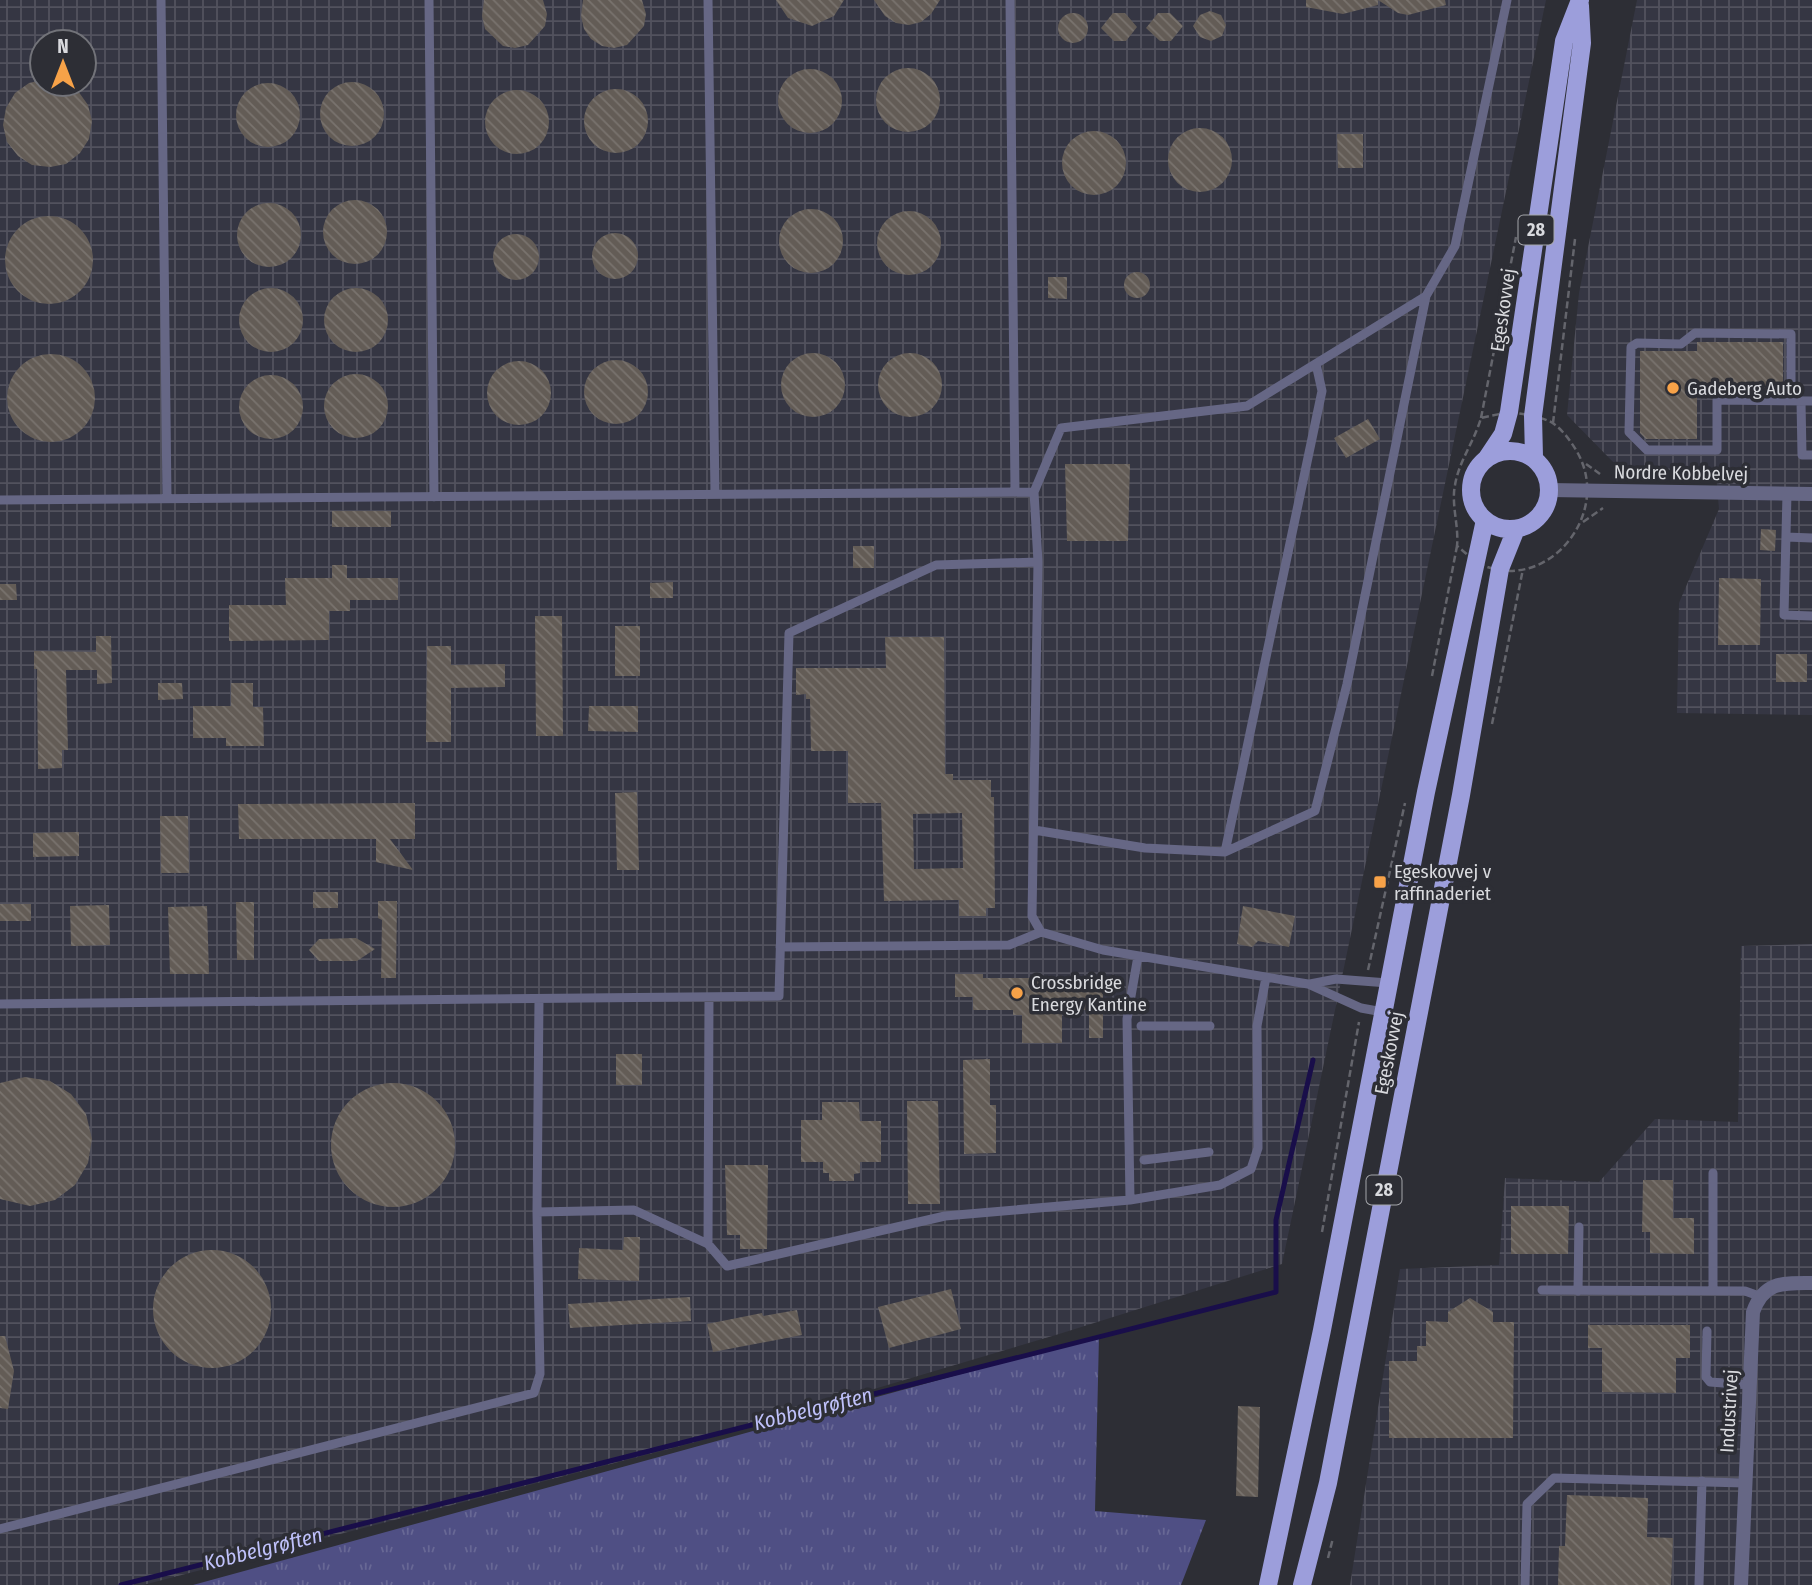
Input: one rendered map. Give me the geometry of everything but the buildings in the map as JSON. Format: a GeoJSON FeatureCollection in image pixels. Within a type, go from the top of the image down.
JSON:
{"type":"FeatureCollection","features":[{"type":"Feature","properties":{"kind":"main road","name":"Egeskovvej"},"geometry":{"type":"LineString","coordinates":[[1487,458],[1503,434],[1509,412],[1564,41],[1580,0]]}},
{"type":"Feature","properties":{"kind":"main road","name":"Egeskovvej"},"geometry":{"type":"LineString","coordinates":[[1534,457],[1533,416],[1582,43],[1580,0]]}},
{"type":"Feature","properties":{"kind":"main road"},"geometry":{"type":"LineString","coordinates":[[1487,458],[1513,451],[1534,457]]}},
{"type":"Feature","properties":{"kind":"main road","name":"28"},"geometry":{"type":"LineString","coordinates":[[1534,457],[1546,474],[1549,490]]}},
{"type":"Feature","properties":{"kind":"main road","name":"28"},"geometry":{"type":"LineString","coordinates":[[1485,520],[1472,500],[1471,486],[1476,470],[1487,458]]}},
{"type":"Feature","properties":{"kind":"main road"},"geometry":{"type":"LineString","coordinates":[[1485,520],[1503,528],[1516,529],[1529,524],[1543,511],[1549,490]]}},
{"type":"Feature","properties":{"kind":"main road","name":"Egeskovvej"},"geometry":{"type":"LineString","coordinates":[[1268,1585],[1291,1483],[1446,697],[1485,520]]}},
{"type":"Feature","properties":{"kind":"main road","name":"Egeskovvej"},"geometry":{"type":"LineString","coordinates":[[1302,1585],[1328,1483],[1461,794],[1500,569],[1516,529]]}},
{"type":"Feature","properties":{"kind":"street","name":"Nordre Kobbelvej"},"geometry":{"type":"LineString","coordinates":[[1549,490],[1812,494]]}},
{"type":"Feature","properties":{"kind":"street"},"geometry":{"type":"LineString","coordinates":[[1759,1296],[1773,1286],[1812,1283]]}},
{"type":"Feature","properties":{"kind":"street","name":"Industrivej"},"geometry":{"type":"LineString","coordinates":[[1741,1585],[1753,1312],[1759,1296]]}},
{"type":"Feature","properties":{"kind":"lane"},"geometry":{"type":"LineString","coordinates":[[161,0],[167,498]]}},
{"type":"Feature","properties":{"kind":"lane"},"geometry":{"type":"LineString","coordinates":[[429,0],[434,497]]}},
{"type":"Feature","properties":{"kind":"lane"},"geometry":{"type":"LineString","coordinates":[[708,0],[715,494]]}},
{"type":"Feature","properties":{"kind":"lane"},"geometry":{"type":"LineString","coordinates":[[1010,0],[1015,492]]}},
{"type":"Feature","properties":{"kind":"lane"},"geometry":{"type":"LineString","coordinates":[[1034,830],[1145,848],[1225,852],[1315,811],[1347,684],[1426,296],[1455,246],[1507,0]]}},
{"type":"Feature","properties":{"kind":"lane"},"geometry":{"type":"LineString","coordinates":[[780,947],[1009,945],[1041,932],[1032,916],[1038,562],[1034,492],[1062,428],[1247,406],[1426,296]]}},
{"type":"Feature","properties":{"kind":"lane","name":"Nordre Kobbelvej"},"geometry":{"type":"LineString","coordinates":[[1791,401],[1791,334],[1695,333],[1681,344],[1637,343],[1631,347],[1629,432],[1647,450],[1717,450],[1717,400],[1791,401],[1812,401]]}},
{"type":"Feature","properties":{"kind":"lane"},"geometry":{"type":"LineString","coordinates":[[1225,852],[1322,391],[1315,364]]}},
{"type":"Feature","properties":{"kind":"lane"},"geometry":{"type":"LineString","coordinates":[[1801,401],[1802,455],[1812,455]]}},
{"type":"Feature","properties":{"kind":"lane"},"geometry":{"type":"LineString","coordinates":[[0,500],[1034,492]]}},
{"type":"Feature","properties":{"kind":"lane"},"geometry":{"type":"LineString","coordinates":[[1787,494],[1784,615],[1812,616]]}},
{"type":"Feature","properties":{"kind":"lane"},"geometry":{"type":"LineString","coordinates":[[1786,537],[1812,538]]}},
{"type":"Feature","properties":{"kind":"lane"},"geometry":{"type":"LineString","coordinates":[[0,1004],[779,996],[789,633],[936,565],[1038,562]]}},
{"type":"Feature","properties":{"kind":"lane","name":"Egeskovvej"},"geometry":{"type":"LineString","coordinates":[[1041,932],[1103,950],[1308,984],[1362,1008],[1383,1012]]}},
{"type":"Feature","properties":{"kind":"lane"},"geometry":{"type":"LineString","coordinates":[[1130,1200],[1127,1018],[1138,956]]}},
{"type":"Feature","properties":{"kind":"lane"},"geometry":{"type":"LineString","coordinates":[[537,1212],[634,1210],[708,1244],[727,1266],[945,1216],[1130,1200],[1220,1185],[1251,1169],[1258,1148],[1257,1026],[1266,977]]}},
{"type":"Feature","properties":{"kind":"lane","name":"Egeskovvej"},"geometry":{"type":"LineString","coordinates":[[1308,984],[1336,979],[1388,984]]}},
{"type":"Feature","properties":{"kind":"lane"},"geometry":{"type":"LineString","coordinates":[[708,1244],[709,997]]}},
{"type":"Feature","properties":{"kind":"lane"},"geometry":{"type":"LineString","coordinates":[[0,1528],[534,1393],[540,1374],[537,1212],[539,999]]}},
{"type":"Feature","properties":{"kind":"lane"},"geometry":{"type":"LineString","coordinates":[[1141,1026],[1210,1026]]}},
{"type":"Feature","properties":{"kind":"lane"},"geometry":{"type":"LineString","coordinates":[[1144,1160],[1209,1152]]}},
{"type":"Feature","properties":{"kind":"lane"},"geometry":{"type":"LineString","coordinates":[[1713,1173],[1713,1291]]}},
{"type":"Feature","properties":{"kind":"lane"},"geometry":{"type":"LineString","coordinates":[[1578,1227],[1578,1291]]}},
{"type":"Feature","properties":{"kind":"lane"},"geometry":{"type":"LineString","coordinates":[[1542,1290],[1745,1291],[1759,1296]]}},
{"type":"Feature","properties":{"kind":"lane"},"geometry":{"type":"LineString","coordinates":[[1707,1331],[1706,1377],[1710,1382],[1750,1385]]}},
{"type":"Feature","properties":{"kind":"lane"},"geometry":{"type":"LineString","coordinates":[[1525,1585],[1527,1504],[1554,1478],[1745,1483]]}},
{"type":"Feature","properties":{"kind":"lane"},"geometry":{"type":"LineString","coordinates":[[1699,1585],[1702,1481]]}},
{"type":"Feature","properties":{"kind":"path"},"geometry":{"type":"LineString","coordinates":[[1509,412],[1533,416],[1552,423],[1570,440],[1585,464],[1588,491],[1583,522],[1570,541],[1551,558],[1523,569],[1500,569],[1477,563],[1457,546],[1459,525],[1454,489],[1458,468],[1475,438],[1481,418],[1509,412]]}},
{"type":"Feature","properties":{"kind":"shaded area"},"geometry":{"type":"Polygon","coordinates":[[[0,0],[1546,0],[1282,1264],[1059,1334],[696,1442],[143,1585],[0,1585],[0,0]]]}},
{"type":"Feature","properties":{"kind":"shaded area"},"geometry":{"type":"Polygon","coordinates":[[[1637,0],[1812,0],[1812,715],[1677,713],[1679,603],[1719,509],[1716,475],[1617,466],[1567,415],[1579,293],[1637,0]]]}},
{"type":"Feature","properties":{"kind":"shaded area"},"geometry":{"type":"Polygon","coordinates":[[[1812,944],[1812,1585],[1350,1585],[1400,1269],[1499,1265],[1505,1178],[1599,1182],[1655,1119],[1738,1122],[1741,946],[1812,944]]]}},
{"type":"Feature","properties":{"kind":"green space"},"geometry":{"type":"Polygon","coordinates":[[[1099,1336],[1095,1511],[1206,1520],[1181,1585],[193,1585],[1099,1336]]]}},
{"type":"Feature","properties":{"kind":"waterway","name":"Kobbelgrøften"},"geometry":{"type":"LineString","coordinates":[[121,1585],[1276,1292],[1276,1220],[1313,1060]]}},
{"type":"Feature","properties":{"kind":"place","name":"Gadeberg Auto"},"geometry":{"type":"Point","coordinates":[1673,388]}},
{"type":"Feature","properties":{"kind":"place","name":"Egeskovvej v raffinaderiet"},"geometry":{"type":"Point","coordinates":[1380,882]}},
{"type":"Feature","properties":{"kind":"place","name":"Crossbridge Energy Kantine"},"geometry":{"type":"Point","coordinates":[1017,993]}}]}
